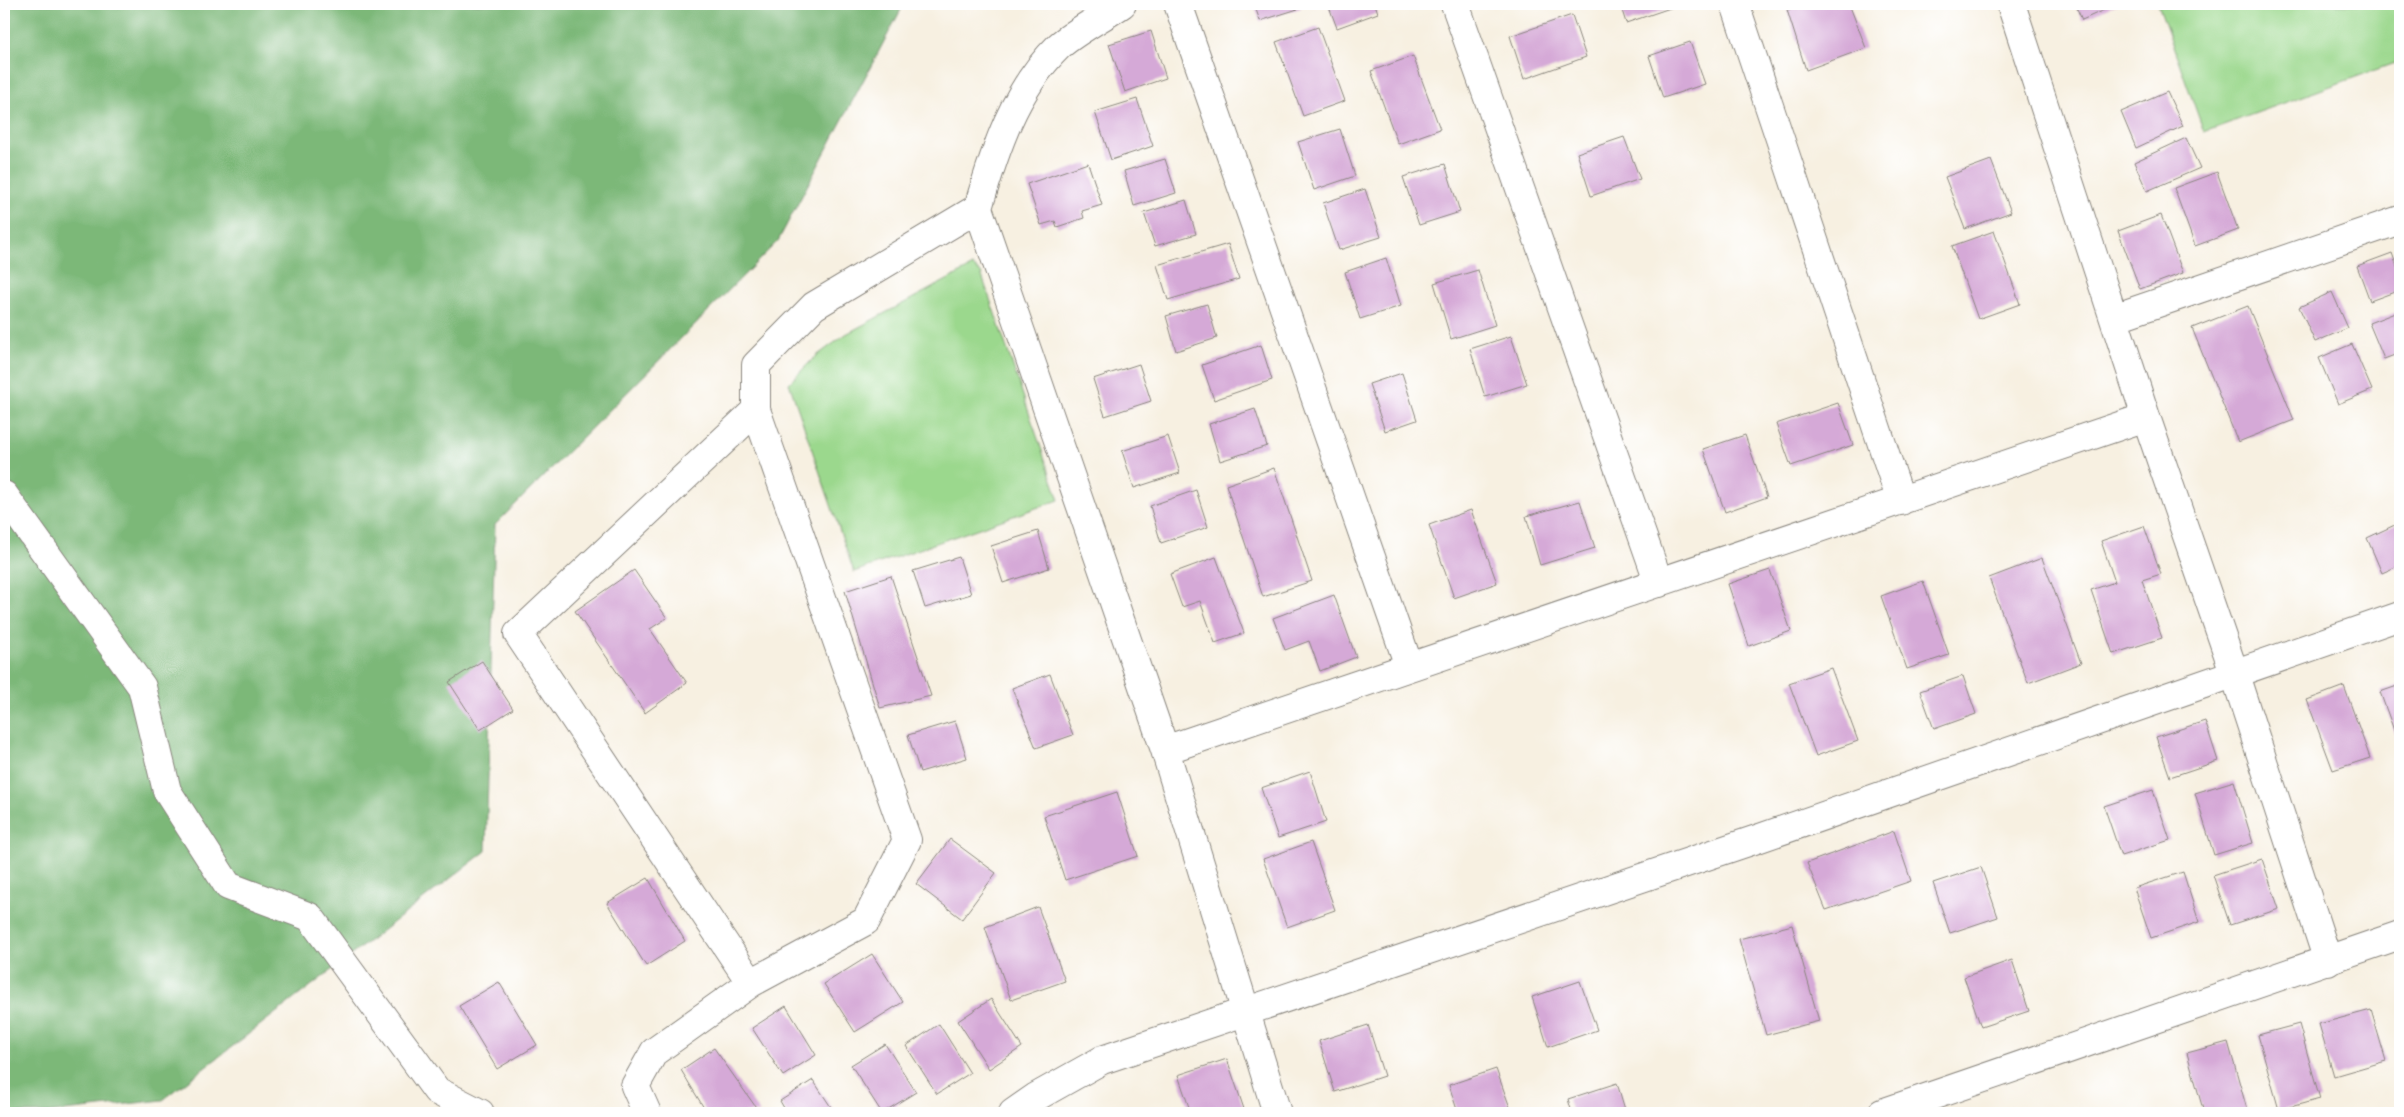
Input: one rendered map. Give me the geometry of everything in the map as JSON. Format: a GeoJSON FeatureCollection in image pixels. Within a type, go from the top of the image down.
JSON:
{"type":"FeatureCollection","features":[{"type":"Feature","properties":{"kind":"street"},"geometry":{"type":"LineString","coordinates":[[1122,4],[1060,46],[1020,94],[992,159],[978,208],[1165,750],[1244,1013],[1277,1113]]}},
{"type":"Feature","properties":{"kind":"street"},"geometry":{"type":"LineString","coordinates":[[1178,4],[1409,666]]}},
{"type":"Feature","properties":{"kind":"street"},"geometry":{"type":"LineString","coordinates":[[1455,4],[1659,582]]}},
{"type":"Feature","properties":{"kind":"street"},"geometry":{"type":"LineString","coordinates":[[1735,4],[1901,501]]}},
{"type":"Feature","properties":{"kind":"street"},"geometry":{"type":"LineString","coordinates":[[2011,4],[2146,417],[2234,672],[2328,961]]}},
{"type":"Feature","properties":{"kind":"street"},"geometry":{"type":"LineString","coordinates":[[647,1113],[635,1086],[654,1052],[751,983],[866,921],[907,840],[756,410],[756,365],[814,306],[978,208]]}},
{"type":"Feature","properties":{"kind":"street"},"geometry":{"type":"LineString","coordinates":[[2114,318],[2400,220]]}},
{"type":"Feature","properties":{"kind":"street"},"geometry":{"type":"LineString","coordinates":[[751,983],[518,634],[756,410]]}},
{"type":"Feature","properties":{"kind":"street"},"geometry":{"type":"LineString","coordinates":[[1165,750],[2146,417]]}},
{"type":"Feature","properties":{"kind":"street"},"geometry":{"type":"LineString","coordinates":[[4,495],[142,687],[167,791],[228,886],[310,917],[437,1091],[480,1113]]}},
{"type":"Feature","properties":{"kind":"street"},"geometry":{"type":"LineString","coordinates":[[1013,1113],[1036,1097],[1102,1060],[1748,842],[2400,616]]}},
{"type":"Feature","properties":{"kind":"street"},"geometry":{"type":"LineString","coordinates":[[1882,1113],[2400,935]]}},
{"type":"Feature","properties":{"kind":"green space"},"geometry":{"type":"Polygon","coordinates":[[[4,4],[904,4],[778,241],[495,525],[486,851],[163,1100],[47,1113],[4,1113],[4,4]]]}},
{"type":"Feature","properties":{"kind":"green space"},"geometry":{"type":"Polygon","coordinates":[[[2158,4],[2400,4],[2400,61],[2204,132],[2158,4]]]}},
{"type":"Feature","properties":{"kind":"green space"},"geometry":{"type":"Polygon","coordinates":[[[973,266],[981,273],[1059,500],[854,572],[789,383],[815,357],[846,334],[973,266]]]}},
{"type":"Feature","properties":{"kind":"building"},"geometry":{"type":"Polygon","coordinates":[[[1254,4],[1300,4],[1301,8],[1260,21],[1254,4]]]}},
{"type":"Feature","properties":{"kind":"building"},"geometry":{"type":"Polygon","coordinates":[[[1328,4],[1375,4],[1378,13],[1337,28],[1328,4]]]}},
{"type":"Feature","properties":{"kind":"building"},"geometry":{"type":"Polygon","coordinates":[[[1620,4],[1682,4],[1626,23],[1620,4]]]}},
{"type":"Feature","properties":{"kind":"building"},"geometry":{"type":"Polygon","coordinates":[[[1805,4],[1849,4],[1866,48],[1806,70],[1787,10],[1805,4]]]}},
{"type":"Feature","properties":{"kind":"building"},"geometry":{"type":"Polygon","coordinates":[[[2075,4],[2117,4],[2082,20],[2075,4]]]}},
{"type":"Feature","properties":{"kind":"building"},"geometry":{"type":"Polygon","coordinates":[[[1572,15],[1586,57],[1524,79],[1510,36],[1572,15]]]}},
{"type":"Feature","properties":{"kind":"building"},"geometry":{"type":"Polygon","coordinates":[[[1318,27],[1345,101],[1303,116],[1276,42],[1318,27]]]}},
{"type":"Feature","properties":{"kind":"building"},"geometry":{"type":"Polygon","coordinates":[[[1151,31],[1166,78],[1125,92],[1109,44],[1151,31]]]}},
{"type":"Feature","properties":{"kind":"building"},"geometry":{"type":"Polygon","coordinates":[[[1690,42],[1705,84],[1663,98],[1649,56],[1690,42]]]}},
{"type":"Feature","properties":{"kind":"building"},"geometry":{"type":"Polygon","coordinates":[[[1413,56],[1440,129],[1398,144],[1371,71],[1413,56]]]}},
{"type":"Feature","properties":{"kind":"building"},"geometry":{"type":"Polygon","coordinates":[[[2167,92],[2183,126],[2136,148],[2121,112],[2167,92]]]}},
{"type":"Feature","properties":{"kind":"building"},"geometry":{"type":"Polygon","coordinates":[[[1137,99],[1153,146],[1111,160],[1095,112],[1137,99]]]}},
{"type":"Feature","properties":{"kind":"building"},"geometry":{"type":"Polygon","coordinates":[[[1340,129],[1355,176],[1314,190],[1298,142],[1340,129]]]}},
{"type":"Feature","properties":{"kind":"building"},"geometry":{"type":"Polygon","coordinates":[[[1624,137],[1640,179],[1591,196],[1577,153],[1624,137]]]}},
{"type":"Feature","properties":{"kind":"building"},"geometry":{"type":"Polygon","coordinates":[[[2186,138],[2200,168],[2147,191],[2134,162],[2186,138]]]}},
{"type":"Feature","properties":{"kind":"building"},"geometry":{"type":"Polygon","coordinates":[[[1165,159],[1176,193],[1134,206],[1124,171],[1165,159]]]}},
{"type":"Feature","properties":{"kind":"building"},"geometry":{"type":"Polygon","coordinates":[[[1991,160],[2011,212],[1965,229],[1945,177],[1991,160]]]}},
{"type":"Feature","properties":{"kind":"building"},"geometry":{"type":"Polygon","coordinates":[[[1088,163],[1102,205],[1082,211],[1084,218],[1057,227],[1055,221],[1041,225],[1027,184],[1088,163]]]}},
{"type":"Feature","properties":{"kind":"building"},"geometry":{"type":"Polygon","coordinates":[[[1445,164],[1460,212],[1419,225],[1403,177],[1445,164]]]}},
{"type":"Feature","properties":{"kind":"building"},"geometry":{"type":"Polygon","coordinates":[[[2217,172],[2238,230],[2195,246],[2174,188],[2217,172]]]}},
{"type":"Feature","properties":{"kind":"building"},"geometry":{"type":"Polygon","coordinates":[[[1365,189],[1381,237],[1339,250],[1323,203],[1365,189]]]}},
{"type":"Feature","properties":{"kind":"building"},"geometry":{"type":"Polygon","coordinates":[[[1186,200],[1196,234],[1155,246],[1144,213],[1186,200]]]}},
{"type":"Feature","properties":{"kind":"building"},"geometry":{"type":"Polygon","coordinates":[[[2161,215],[2183,273],[2140,289],[2118,231],[2161,215]]]}},
{"type":"Feature","properties":{"kind":"building"},"geometry":{"type":"Polygon","coordinates":[[[1994,231],[2020,304],[1978,319],[1952,246],[1994,231]]]}},
{"type":"Feature","properties":{"kind":"building"},"geometry":{"type":"Polygon","coordinates":[[[1228,244],[1239,279],[1168,300],[1157,265],[1228,244]]]}},
{"type":"Feature","properties":{"kind":"building"},"geometry":{"type":"Polygon","coordinates":[[[2392,253],[2400,275],[2400,290],[2370,301],[2357,266],[2392,253]]]}},
{"type":"Feature","properties":{"kind":"building"},"geometry":{"type":"Polygon","coordinates":[[[1386,258],[1401,306],[1360,319],[1345,272],[1386,258]]]}},
{"type":"Feature","properties":{"kind":"building"},"geometry":{"type":"Polygon","coordinates":[[[1478,270],[1495,325],[1451,339],[1434,283],[1478,270]]]}},
{"type":"Feature","properties":{"kind":"building"},"geometry":{"type":"Polygon","coordinates":[[[2332,292],[2348,328],[2315,342],[2299,307],[2332,292]]]}},
{"type":"Feature","properties":{"kind":"building"},"geometry":{"type":"Polygon","coordinates":[[[1207,304],[1217,338],[1176,351],[1166,316],[1207,304]]]}},
{"type":"Feature","properties":{"kind":"building"},"geometry":{"type":"Polygon","coordinates":[[[2248,306],[2294,420],[2238,442],[2192,328],[2248,306]]]}},
{"type":"Feature","properties":{"kind":"building"},"geometry":{"type":"Polygon","coordinates":[[[2400,311],[2400,353],[2384,359],[2369,323],[2400,311]]]}},
{"type":"Feature","properties":{"kind":"building"},"geometry":{"type":"Polygon","coordinates":[[[1511,336],[1527,384],[1485,397],[1470,349],[1511,336]]]}},
{"type":"Feature","properties":{"kind":"building"},"geometry":{"type":"Polygon","coordinates":[[[2352,344],[2372,390],[2338,404],[2319,358],[2352,344]]]}},
{"type":"Feature","properties":{"kind":"building"},"geometry":{"type":"Polygon","coordinates":[[[1261,345],[1272,380],[1214,400],[1202,365],[1261,345]]]}},
{"type":"Feature","properties":{"kind":"building"},"geometry":{"type":"Polygon","coordinates":[[[1139,364],[1151,401],[1105,416],[1093,379],[1139,364]]]}},
{"type":"Feature","properties":{"kind":"building"},"geometry":{"type":"Polygon","coordinates":[[[1402,373],[1417,420],[1385,431],[1369,384],[1402,373]]]}},
{"type":"Feature","properties":{"kind":"building"},"geometry":{"type":"Polygon","coordinates":[[[2400,380],[2400,393],[2396,382],[2400,380]]]}},
{"type":"Feature","properties":{"kind":"building"},"geometry":{"type":"Polygon","coordinates":[[[1838,403],[1853,445],[1791,466],[1776,424],[1838,403]]]}},
{"type":"Feature","properties":{"kind":"building"},"geometry":{"type":"Polygon","coordinates":[[[1255,409],[1267,446],[1220,461],[1209,424],[1255,409]]]}},
{"type":"Feature","properties":{"kind":"building"},"geometry":{"type":"Polygon","coordinates":[[[1745,435],[1767,497],[1725,512],[1703,449],[1745,435]]]}},
{"type":"Feature","properties":{"kind":"building"},"geometry":{"type":"Polygon","coordinates":[[[1168,436],[1180,473],[1134,488],[1122,451],[1168,436]]]}},
{"type":"Feature","properties":{"kind":"building"},"geometry":{"type":"Polygon","coordinates":[[[1274,468],[1312,581],[1263,597],[1226,485],[1274,468]]]}},
{"type":"Feature","properties":{"kind":"building"},"geometry":{"type":"Polygon","coordinates":[[[1196,490],[1208,527],[1161,543],[1150,506],[1196,490]]]}},
{"type":"Feature","properties":{"kind":"building"},"geometry":{"type":"Polygon","coordinates":[[[1580,501],[1595,548],[1540,565],[1526,516],[1580,501]]]}},
{"type":"Feature","properties":{"kind":"building"},"geometry":{"type":"Polygon","coordinates":[[[1471,510],[1497,583],[1454,598],[1429,525],[1471,510]]]}},
{"type":"Feature","properties":{"kind":"building"},"geometry":{"type":"Polygon","coordinates":[[[2399,523],[2400,565],[2382,573],[2367,538],[2399,523]]]}},
{"type":"Feature","properties":{"kind":"building"},"geometry":{"type":"Polygon","coordinates":[[[2144,526],[2161,574],[2142,580],[2162,638],[2113,654],[2091,590],[2115,582],[2101,541],[2144,526]]]}},
{"type":"Feature","properties":{"kind":"building"},"geometry":{"type":"Polygon","coordinates":[[[1038,531],[1049,568],[1003,583],[991,546],[1038,531]]]}},
{"type":"Feature","properties":{"kind":"building"},"geometry":{"type":"Polygon","coordinates":[[[959,557],[971,594],[925,608],[913,571],[959,557]]]}},
{"type":"Feature","properties":{"kind":"building"},"geometry":{"type":"Polygon","coordinates":[[[1216,557],[1244,633],[1215,643],[1200,601],[1182,607],[1170,574],[1216,557]]]}},
{"type":"Feature","properties":{"kind":"building"},"geometry":{"type":"Polygon","coordinates":[[[2042,558],[2081,663],[2028,683],[1989,578],[2042,558]]]}},
{"type":"Feature","properties":{"kind":"building"},"geometry":{"type":"Polygon","coordinates":[[[634,570],[667,618],[650,629],[687,683],[645,713],[575,611],[634,570]]]}},
{"type":"Feature","properties":{"kind":"building"},"geometry":{"type":"Polygon","coordinates":[[[1770,570],[1791,631],[1749,646],[1728,584],[1770,570]]]}},
{"type":"Feature","properties":{"kind":"building"},"geometry":{"type":"Polygon","coordinates":[[[891,576],[931,696],[880,708],[845,591],[891,576]]]}},
{"type":"Feature","properties":{"kind":"building"},"geometry":{"type":"Polygon","coordinates":[[[1923,581],[1949,655],[1907,669],[1881,596],[1923,581]]]}},
{"type":"Feature","properties":{"kind":"building"},"geometry":{"type":"Polygon","coordinates":[[[1334,595],[1356,657],[1320,671],[1309,641],[1285,650],[1273,618],[1334,595]]]}},
{"type":"Feature","properties":{"kind":"building"},"geometry":{"type":"Polygon","coordinates":[[[482,661],[513,709],[480,730],[449,682],[482,661]]]}},
{"type":"Feature","properties":{"kind":"building"},"geometry":{"type":"Polygon","coordinates":[[[1831,668],[1858,741],[1816,756],[1789,683],[1831,668]]]}},
{"type":"Feature","properties":{"kind":"building"},"geometry":{"type":"Polygon","coordinates":[[[1050,674],[1073,735],[1036,748],[1012,688],[1050,674]]]}},
{"type":"Feature","properties":{"kind":"building"},"geometry":{"type":"Polygon","coordinates":[[[1963,676],[1976,714],[1934,729],[1920,691],[1963,676]]]}},
{"type":"Feature","properties":{"kind":"building"},"geometry":{"type":"Polygon","coordinates":[[[2400,685],[2400,747],[2380,692],[2400,685]]]}},
{"type":"Feature","properties":{"kind":"building"},"geometry":{"type":"Polygon","coordinates":[[[2344,686],[2370,758],[2333,770],[2307,700],[2344,686]]]}},
{"type":"Feature","properties":{"kind":"building"},"geometry":{"type":"Polygon","coordinates":[[[955,721],[967,758],[920,772],[908,735],[955,721]]]}},
{"type":"Feature","properties":{"kind":"building"},"geometry":{"type":"Polygon","coordinates":[[[2205,721],[2218,761],[2170,777],[2156,737],[2205,721]]]}},
{"type":"Feature","properties":{"kind":"building"},"geometry":{"type":"Polygon","coordinates":[[[1310,771],[1326,822],[1278,838],[1261,788],[1310,771]]]}},
{"type":"Feature","properties":{"kind":"building"},"geometry":{"type":"Polygon","coordinates":[[[2234,781],[2253,843],[2214,855],[2195,793],[2234,781]]]}},
{"type":"Feature","properties":{"kind":"building"},"geometry":{"type":"Polygon","coordinates":[[[2153,790],[2170,840],[2121,856],[2104,806],[2153,790]]]}},
{"type":"Feature","properties":{"kind":"building"},"geometry":{"type":"Polygon","coordinates":[[[1117,792],[1138,856],[1065,880],[1044,816],[1117,792]]]}},
{"type":"Feature","properties":{"kind":"building"},"geometry":{"type":"Polygon","coordinates":[[[1894,831],[1911,881],[1826,910],[1807,863],[1894,831]]]}},
{"type":"Feature","properties":{"kind":"building"},"geometry":{"type":"Polygon","coordinates":[[[950,839],[996,873],[962,919],[916,884],[950,839]]]}},
{"type":"Feature","properties":{"kind":"building"},"geometry":{"type":"Polygon","coordinates":[[[1311,842],[1335,910],[1287,927],[1263,859],[1311,842]]]}},
{"type":"Feature","properties":{"kind":"building"},"geometry":{"type":"Polygon","coordinates":[[[2262,859],[2279,909],[2230,925],[2213,875],[2262,859]]]}},
{"type":"Feature","properties":{"kind":"building"},"geometry":{"type":"Polygon","coordinates":[[[1981,867],[1998,917],[1950,933],[1933,883],[1981,867]]]}},
{"type":"Feature","properties":{"kind":"building"},"geometry":{"type":"Polygon","coordinates":[[[2183,872],[2199,922],[2151,938],[2134,888],[2183,872]]]}},
{"type":"Feature","properties":{"kind":"building"},"geometry":{"type":"Polygon","coordinates":[[[648,878],[685,941],[646,966],[607,903],[648,878]]]}},
{"type":"Feature","properties":{"kind":"building"},"geometry":{"type":"Polygon","coordinates":[[[1038,907],[1065,981],[1011,1000],[985,927],[1038,907]]]}},
{"type":"Feature","properties":{"kind":"building"},"geometry":{"type":"Polygon","coordinates":[[[1792,925],[1819,1021],[1766,1035],[1739,939],[1792,925]]]}},
{"type":"Feature","properties":{"kind":"building"},"geometry":{"type":"Polygon","coordinates":[[[872,954],[903,1002],[855,1032],[824,984],[872,954]]]}},
{"type":"Feature","properties":{"kind":"building"},"geometry":{"type":"Polygon","coordinates":[[[2012,960],[2029,1011],[1981,1027],[1964,977],[2012,960]]]}},
{"type":"Feature","properties":{"kind":"building"},"geometry":{"type":"Polygon","coordinates":[[[1580,981],[1597,1030],[1548,1047],[1532,997],[1580,981]]]}},
{"type":"Feature","properties":{"kind":"building"},"geometry":{"type":"Polygon","coordinates":[[[499,982],[537,1045],[497,1069],[459,1006],[499,982]]]}},
{"type":"Feature","properties":{"kind":"building"},"geometry":{"type":"Polygon","coordinates":[[[991,999],[1022,1047],[989,1069],[958,1021],[991,999]]]}},
{"type":"Feature","properties":{"kind":"building"},"geometry":{"type":"Polygon","coordinates":[[[786,1006],[816,1055],[783,1076],[752,1028],[786,1006]]]}},
{"type":"Feature","properties":{"kind":"building"},"geometry":{"type":"Polygon","coordinates":[[[2371,1010],[2386,1061],[2334,1076],[2319,1024],[2371,1010]]]}},
{"type":"Feature","properties":{"kind":"building"},"geometry":{"type":"Polygon","coordinates":[[[939,1024],[970,1073],[937,1094],[906,1046],[939,1024]]]}},
{"type":"Feature","properties":{"kind":"building"},"geometry":{"type":"Polygon","coordinates":[[[2299,1024],[2320,1099],[2279,1110],[2258,1035],[2299,1024]]]}},
{"type":"Feature","properties":{"kind":"building"},"geometry":{"type":"Polygon","coordinates":[[[1368,1025],[1384,1076],[1335,1092],[1319,1041],[1368,1025]]]}},
{"type":"Feature","properties":{"kind":"building"},"geometry":{"type":"Polygon","coordinates":[[[2228,1042],[2248,1113],[2204,1113],[2187,1053],[2228,1042]]]}},
{"type":"Feature","properties":{"kind":"building"},"geometry":{"type":"Polygon","coordinates":[[[885,1044],[916,1092],[882,1113],[851,1065],[885,1044]]]}},
{"type":"Feature","properties":{"kind":"building"},"geometry":{"type":"Polygon","coordinates":[[[714,1048],[760,1113],[707,1113],[681,1070],[714,1048]]]}},
{"type":"Feature","properties":{"kind":"building"},"geometry":{"type":"Polygon","coordinates":[[[1227,1059],[1244,1109],[1231,1113],[1191,1113],[1178,1075],[1227,1059]]]}},
{"type":"Feature","properties":{"kind":"building"},"geometry":{"type":"Polygon","coordinates":[[[1496,1069],[1512,1113],[1458,1113],[1449,1085],[1496,1069]]]}},
{"type":"Feature","properties":{"kind":"building"},"geometry":{"type":"Polygon","coordinates":[[[813,1080],[835,1113],[787,1113],[780,1101],[813,1080]]]}},
{"type":"Feature","properties":{"kind":"building"},"geometry":{"type":"Polygon","coordinates":[[[1617,1083],[1626,1113],[1572,1113],[1568,1099],[1617,1083]]]}}]}
